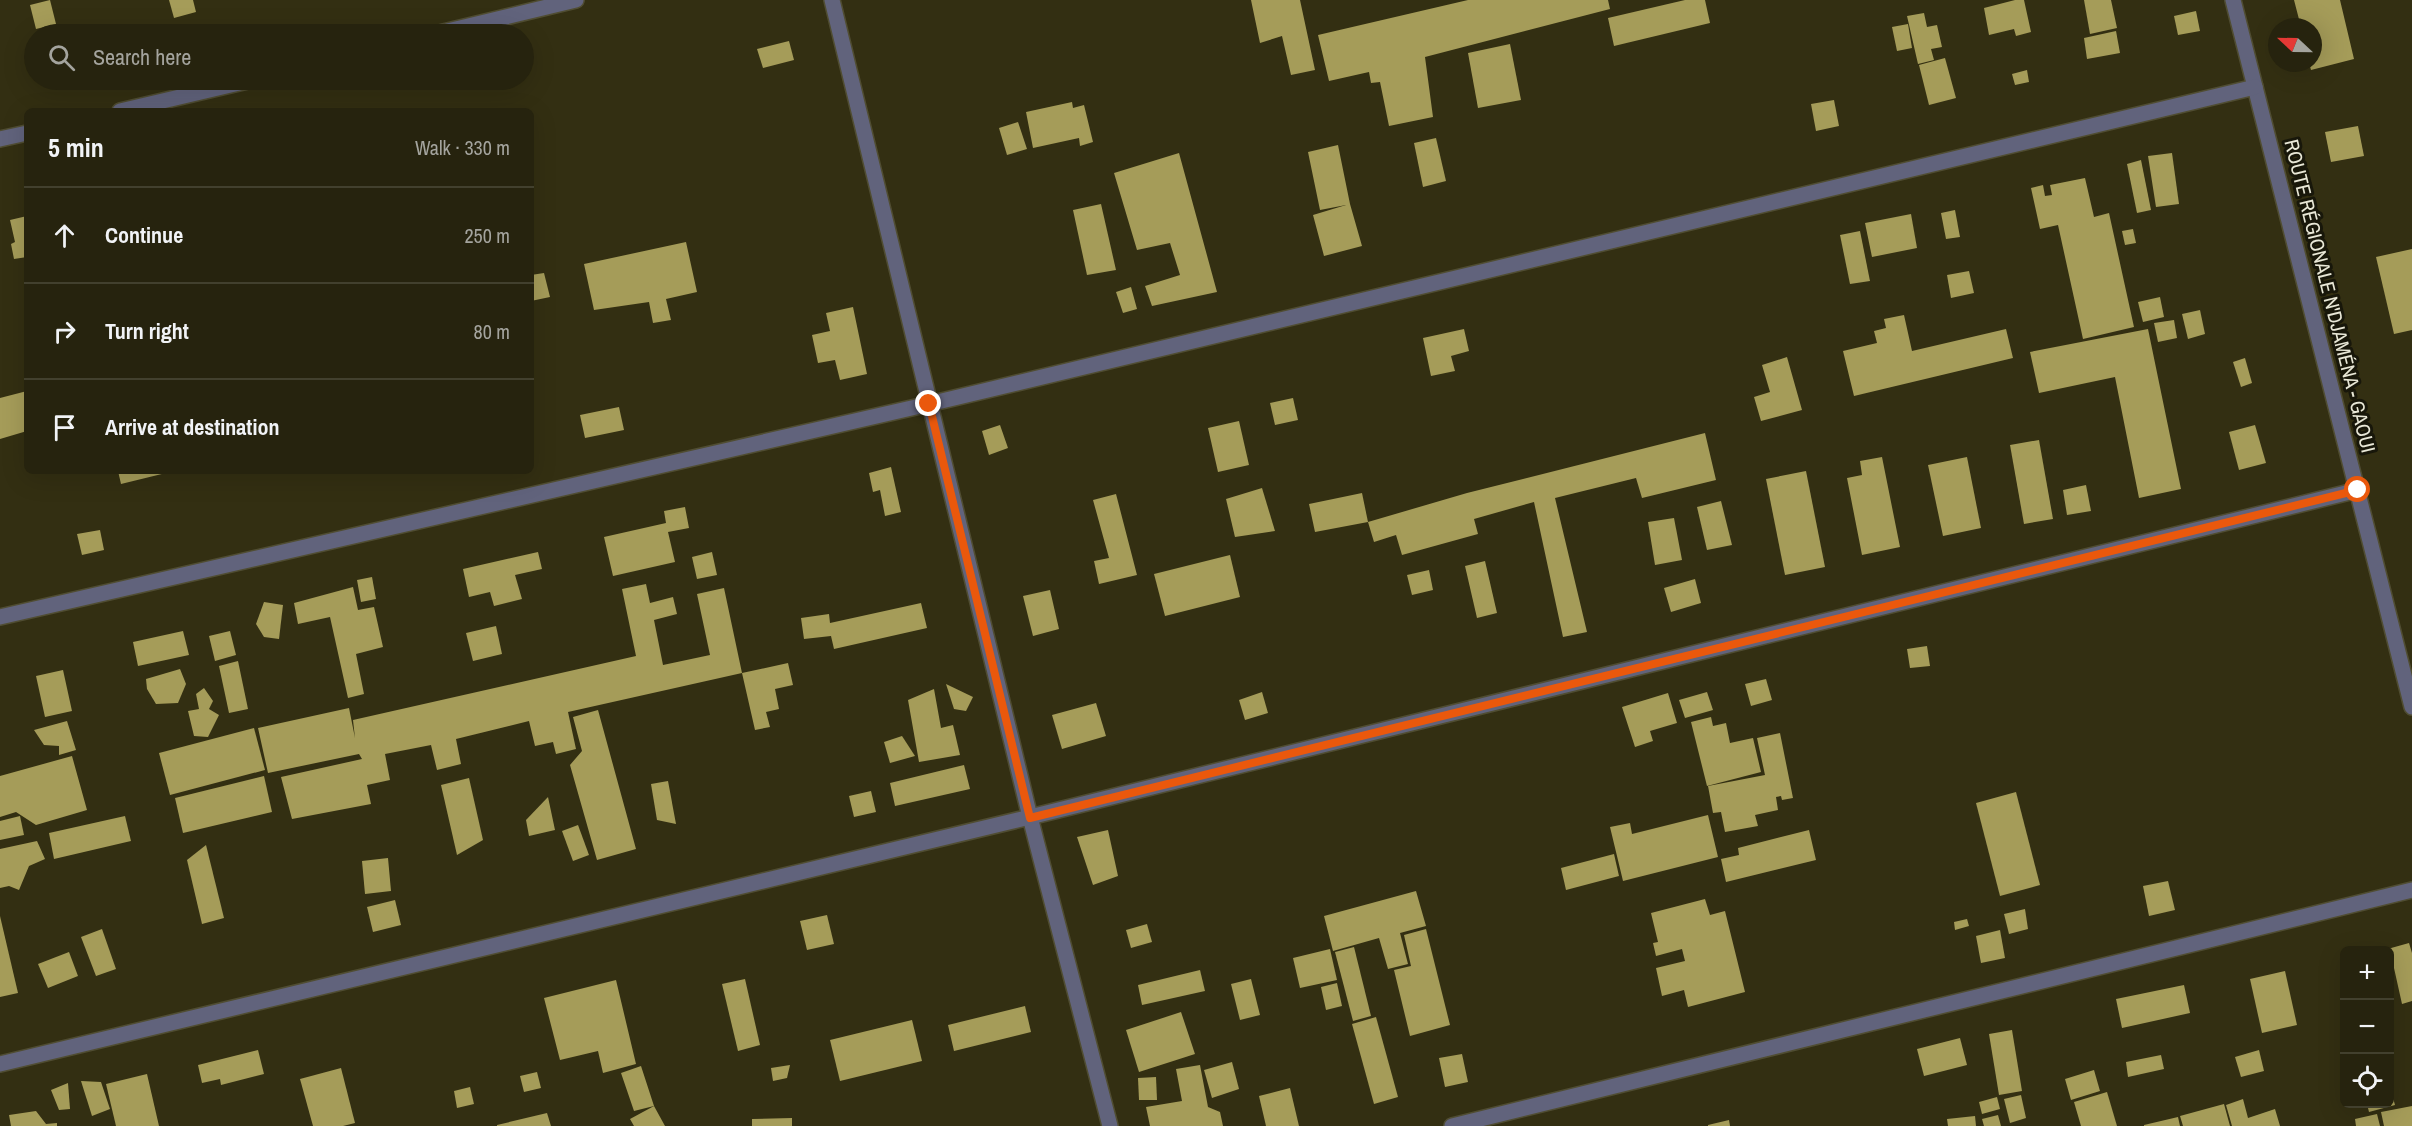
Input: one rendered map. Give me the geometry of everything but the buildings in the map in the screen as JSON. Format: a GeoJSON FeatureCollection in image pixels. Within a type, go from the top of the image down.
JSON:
{"type":"FeatureCollection","features":[{"type":"Feature","properties":{"kind":"street"},"geometry":{"type":"LineString","coordinates":[[476,24],[576,0]]}},
{"type":"Feature","properties":{"kind":"street"},"geometry":{"type":"LineString","coordinates":[[832,0],[1030,818],[1110,1126]]}},
{"type":"Feature","properties":{"kind":"street","name":"ROUTE RÉGIONALE N'DJAMÉNA - GAOUI"},"geometry":{"type":"LineString","coordinates":[[2233,0],[2412,707]]}},
{"type":"Feature","properties":{"kind":"street"},"geometry":{"type":"LineString","coordinates":[[0,617],[929,404],[2255,87]]}},
{"type":"Feature","properties":{"kind":"street"},"geometry":{"type":"LineString","coordinates":[[133,108],[209,90]]}},
{"type":"Feature","properties":{"kind":"street"},"geometry":{"type":"LineString","coordinates":[[0,139],[24,134]]}},
{"type":"Feature","properties":{"kind":"street"},"geometry":{"type":"LineString","coordinates":[[0,1064],[1030,818],[2358,490]]}},
{"type":"Feature","properties":{"kind":"street"},"geometry":{"type":"LineString","coordinates":[[1452,1126],[2412,890]]}},
{"type":"Feature","properties":{"kind":"route"},"geometry":{"type":"LineString","coordinates":[[929,404],[1030,818],[2358,490]]}}]}
